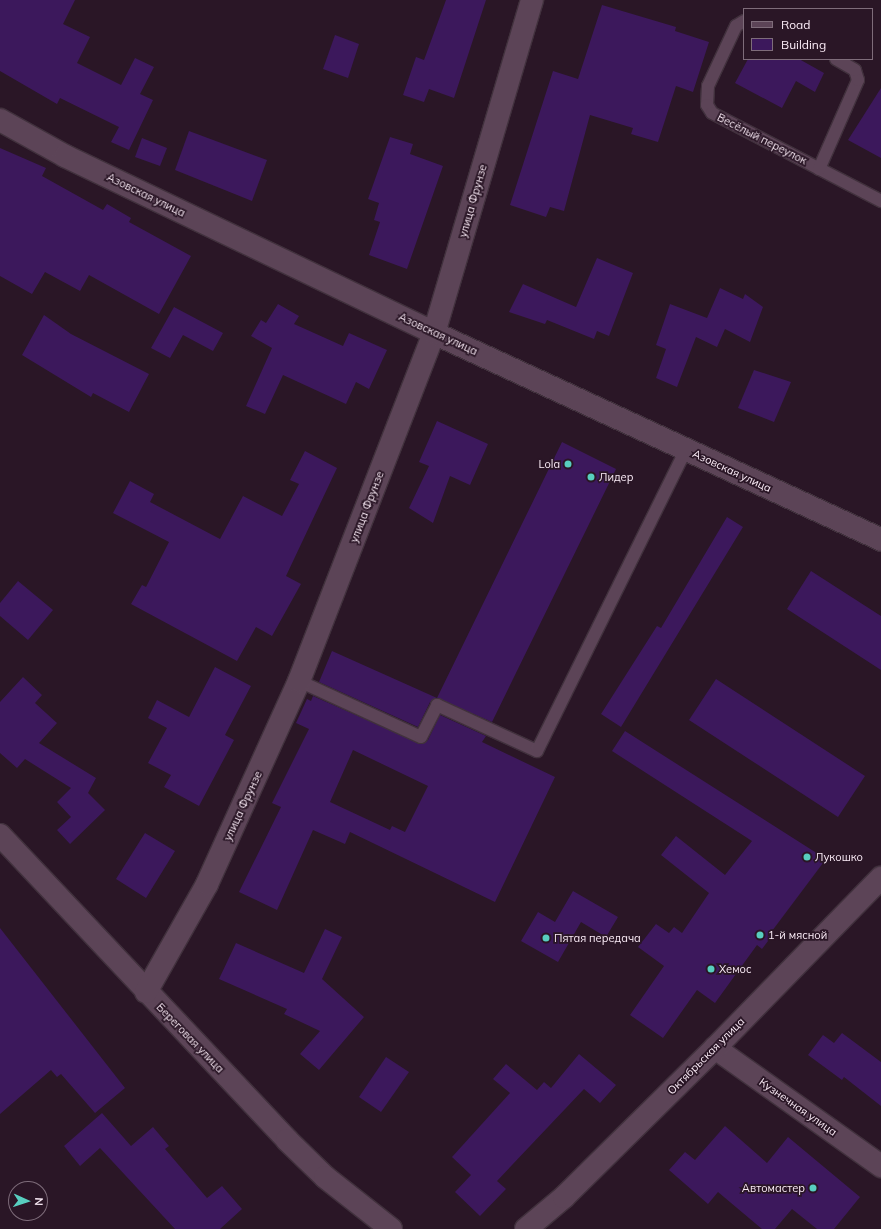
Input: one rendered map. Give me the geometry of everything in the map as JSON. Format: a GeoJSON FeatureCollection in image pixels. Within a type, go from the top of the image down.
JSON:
{"type":"FeatureCollection","features":[{"type":"Feature","properties":{"kind":"street","name":"улица Фрунзе"},"geometry":{"type":"LineString","coordinates":[[146,992],[207,884],[299,681],[434,333],[532,0]]}},
{"type":"Feature","properties":{"kind":"street","name":"Азовская улица"},"geometry":{"type":"LineString","coordinates":[[0,120],[65,156],[434,333],[881,540]]}},
{"type":"Feature","properties":{"kind":"street","name":"Береговая улица"},"geometry":{"type":"LineString","coordinates":[[0,835],[146,992],[308,1161],[391,1229]]}},
{"type":"Feature","properties":{"kind":"street","name":"Октябрьская улица"},"geometry":{"type":"LineString","coordinates":[[526,1229],[564,1197],[715,1048],[881,878]]}},
{"type":"Feature","properties":{"kind":"street","name":"Кузнечная улица"},"geometry":{"type":"LineString","coordinates":[[715,1048],[881,1166]]}},
{"type":"Feature","properties":{"kind":"lane","name":"Весёлый переулок"},"geometry":{"type":"LineString","coordinates":[[743,22],[736,26],[708,86],[707,105],[712,113],[881,201]]}},
{"type":"Feature","properties":{"kind":"lane","name":"Весёлый переулок"},"geometry":{"type":"LineString","coordinates":[[819,169],[858,80],[855,70],[838,60]]}},
{"type":"Feature","properties":{"kind":"lane"},"geometry":{"type":"LineString","coordinates":[[299,681],[421,737],[437,705],[537,751],[686,450]]}},
{"type":"Feature","properties":{"kind":"building"},"geometry":{"type":"Polygon","coordinates":[[[0,0],[75,0],[63,24],[90,37],[77,63],[121,85],[135,58],[154,67],[140,94],[153,100],[129,150],[111,142],[119,127],[60,98],[57,104],[0,71],[0,0]]]}},
{"type":"Feature","properties":{"kind":"building"},"geometry":{"type":"Polygon","coordinates":[[[446,0],[486,0],[454,98],[429,89],[424,102],[403,95],[416,57],[424,60],[446,0]]]}},
{"type":"Feature","properties":{"kind":"building"},"geometry":{"type":"Polygon","coordinates":[[[602,5],[676,27],[675,31],[709,42],[693,92],[676,86],[658,142],[631,134],[633,128],[590,115],[564,211],[550,207],[546,217],[510,205],[553,71],[578,79],[602,5]]]}},
{"type":"Feature","properties":{"kind":"building"},"geometry":{"type":"Polygon","coordinates":[[[335,35],[359,44],[348,78],[323,69],[335,35]]]}},
{"type":"Feature","properties":{"kind":"building"},"geometry":{"type":"Polygon","coordinates":[[[747,60],[801,60],[824,73],[815,92],[796,81],[782,108],[735,83],[747,60]]]}},
{"type":"Feature","properties":{"kind":"building"},"geometry":{"type":"Polygon","coordinates":[[[881,88],[881,158],[848,140],[881,88]]]}},
{"type":"Feature","properties":{"kind":"building"},"geometry":{"type":"Polygon","coordinates":[[[189,131],[267,160],[252,201],[175,170],[189,131]]]}},
{"type":"Feature","properties":{"kind":"building"},"geometry":{"type":"Polygon","coordinates":[[[390,137],[413,144],[410,154],[443,166],[407,269],[369,255],[380,222],[374,220],[379,203],[368,199],[390,137]]]}},
{"type":"Feature","properties":{"kind":"building"},"geometry":{"type":"Polygon","coordinates":[[[142,138],[167,148],[160,166],[135,157],[142,138]]]}},
{"type":"Feature","properties":{"kind":"building"},"geometry":{"type":"Polygon","coordinates":[[[0,148],[46,168],[42,176],[103,210],[107,204],[131,218],[129,222],[191,256],[159,314],[89,275],[80,291],[45,272],[32,294],[0,276],[0,148]]]}},
{"type":"Feature","properties":{"kind":"building"},"geometry":{"type":"Polygon","coordinates":[[[597,258],[633,273],[609,336],[597,331],[594,339],[547,320],[545,324],[509,312],[523,284],[576,307],[597,258]]]}},
{"type":"Feature","properties":{"kind":"building"},"geometry":{"type":"Polygon","coordinates":[[[720,288],[743,299],[745,294],[763,307],[750,342],[725,329],[717,347],[696,337],[677,387],[656,378],[666,349],[656,345],[670,304],[707,318],[720,288]]]}},
{"type":"Feature","properties":{"kind":"building"},"geometry":{"type":"Polygon","coordinates":[[[278,304],[299,316],[294,324],[343,346],[349,333],[387,350],[369,389],[356,382],[346,404],[283,375],[265,414],[246,406],[272,348],[251,336],[261,320],[266,323],[278,304]]]}},
{"type":"Feature","properties":{"kind":"building"},"geometry":{"type":"Polygon","coordinates":[[[174,307],[223,333],[213,351],[183,335],[170,358],[151,348],[174,307]]]}},
{"type":"Feature","properties":{"kind":"building"},"geometry":{"type":"Polygon","coordinates":[[[44,315],[71,334],[149,374],[129,412],[93,393],[91,397],[22,355],[44,315]]]}},
{"type":"Feature","properties":{"kind":"building"},"geometry":{"type":"Polygon","coordinates":[[[754,370],[791,382],[774,422],[738,408],[754,370]]]}},
{"type":"Feature","properties":{"kind":"building"},"geometry":{"type":"Polygon","coordinates":[[[437,421],[488,444],[470,485],[450,476],[433,523],[409,508],[429,466],[419,462],[437,421]]]}},
{"type":"Feature","properties":{"kind":"building"},"geometry":{"type":"Polygon","coordinates":[[[562,442],[616,469],[492,722],[437,698],[562,442]]]}},
{"type":"Feature","properties":{"kind":"building"},"geometry":{"type":"Polygon","coordinates":[[[305,451],[337,468],[286,576],[301,584],[272,636],[256,627],[237,661],[131,604],[142,585],[146,587],[169,542],[113,513],[130,481],[154,494],[150,502],[220,539],[243,496],[282,516],[299,484],[290,480],[305,451]]]}},
{"type":"Feature","properties":{"kind":"building"},"geometry":{"type":"Polygon","coordinates":[[[727,517],[743,527],[621,727],[601,714],[657,626],[661,628],[727,517]]]}},
{"type":"Feature","properties":{"kind":"building"},"geometry":{"type":"Polygon","coordinates":[[[811,571],[881,616],[881,670],[787,609],[811,571]]]}},
{"type":"Feature","properties":{"kind":"building"},"geometry":{"type":"Polygon","coordinates":[[[18,581],[53,610],[28,640],[0,616],[0,603],[18,581]]]}},
{"type":"Feature","properties":{"kind":"building"},"geometry":{"type":"Polygon","coordinates":[[[332,651],[437,698],[430,702],[418,727],[319,682],[332,651]]]}},
{"type":"Feature","properties":{"kind":"building"},"geometry":{"type":"Polygon","coordinates":[[[215,667],[251,686],[225,735],[234,740],[199,806],[164,787],[171,775],[148,763],[167,728],[148,718],[157,700],[189,717],[215,667]]]}},
{"type":"Feature","properties":{"kind":"building"},"geometry":{"type":"Polygon","coordinates":[[[23,677],[42,695],[35,703],[57,723],[39,743],[96,778],[88,793],[105,810],[70,844],[57,830],[71,817],[57,802],[71,788],[25,759],[17,768],[0,753],[0,702],[23,677]]]}},
{"type":"Feature","properties":{"kind":"building"},"geometry":{"type":"Polygon","coordinates":[[[716,679],[865,776],[838,817],[689,720],[716,679]]]}},
{"type":"Feature","properties":{"kind":"building"},"geometry":{"type":"Polygon","coordinates":[[[313,696],[421,744],[428,740],[440,715],[486,736],[482,742],[555,777],[495,902],[350,832],[345,844],[313,830],[277,910],[239,892],[281,807],[272,803],[309,729],[296,723],[307,699],[311,701],[313,696]],[[353,750],[330,802],[390,830],[392,826],[405,832],[428,786],[353,750]]]}},
{"type":"Feature","properties":{"kind":"building"},"geometry":{"type":"Polygon","coordinates":[[[625,731],[826,859],[772,931],[774,933],[762,949],[757,945],[715,1003],[697,990],[663,1038],[630,1015],[664,966],[638,947],[656,924],[669,933],[674,927],[682,933],[709,893],[661,855],[676,836],[725,875],[752,841],[612,751],[625,731]]]}},
{"type":"Feature","properties":{"kind":"building"},"geometry":{"type":"Polygon","coordinates":[[[145,833],[175,851],[146,898],[116,879],[145,833]]]}},
{"type":"Feature","properties":{"kind":"building"},"geometry":{"type":"Polygon","coordinates":[[[573,891],[618,917],[606,937],[581,922],[558,962],[521,941],[538,912],[555,922],[573,891]]]}},
{"type":"Feature","properties":{"kind":"building"},"geometry":{"type":"Polygon","coordinates":[[[0,928],[125,1088],[95,1113],[61,1074],[57,1077],[51,1070],[0,1114],[0,928]]]}},
{"type":"Feature","properties":{"kind":"building"},"geometry":{"type":"Polygon","coordinates":[[[325,929],[342,937],[322,979],[364,1017],[319,1070],[300,1054],[320,1031],[284,1014],[287,1009],[219,979],[236,943],[304,973],[325,929]]]}},
{"type":"Feature","properties":{"kind":"building"},"geometry":{"type":"Polygon","coordinates":[[[842,1033],[881,1062],[881,1106],[844,1077],[842,1080],[808,1055],[823,1035],[834,1043],[842,1033]]]}},
{"type":"Feature","properties":{"kind":"building"},"geometry":{"type":"Polygon","coordinates":[[[579,1054],[616,1085],[600,1103],[584,1089],[497,1181],[506,1189],[480,1216],[455,1192],[471,1175],[452,1157],[510,1093],[493,1079],[506,1064],[537,1090],[544,1082],[551,1088],[579,1054]]]}},
{"type":"Feature","properties":{"kind":"building"},"geometry":{"type":"Polygon","coordinates":[[[386,1057],[409,1072],[381,1112],[359,1097],[386,1057]]]}},
{"type":"Feature","properties":{"kind":"building"},"geometry":{"type":"Polygon","coordinates":[[[102,1113],[131,1146],[153,1127],[169,1146],[165,1149],[207,1198],[222,1186],[242,1209],[220,1229],[175,1229],[100,1148],[80,1166],[64,1146],[102,1113]]]}},
{"type":"Feature","properties":{"kind":"building"},"geometry":{"type":"Polygon","coordinates":[[[725,1126],[767,1163],[788,1137],[860,1197],[834,1229],[817,1229],[792,1209],[775,1229],[762,1229],[718,1192],[708,1204],[669,1170],[685,1152],[695,1160],[725,1126]]]}},
{"type":"Feature","properties":{"kind":"place","name":"Lola"},"geometry":{"type":"Point","coordinates":[568,464]}},
{"type":"Feature","properties":{"kind":"place","name":"Лидер"},"geometry":{"type":"Point","coordinates":[591,477]}},
{"type":"Feature","properties":{"kind":"place","name":"Лукошко"},"geometry":{"type":"Point","coordinates":[807,857]}},
{"type":"Feature","properties":{"kind":"place","name":"1-й мясной"},"geometry":{"type":"Point","coordinates":[760,935]}},
{"type":"Feature","properties":{"kind":"place","name":"Пятая передача"},"geometry":{"type":"Point","coordinates":[546,938]}},
{"type":"Feature","properties":{"kind":"place","name":"Хемос"},"geometry":{"type":"Point","coordinates":[711,969]}},
{"type":"Feature","properties":{"kind":"place","name":"Автомастер"},"geometry":{"type":"Point","coordinates":[813,1188]}}]}
